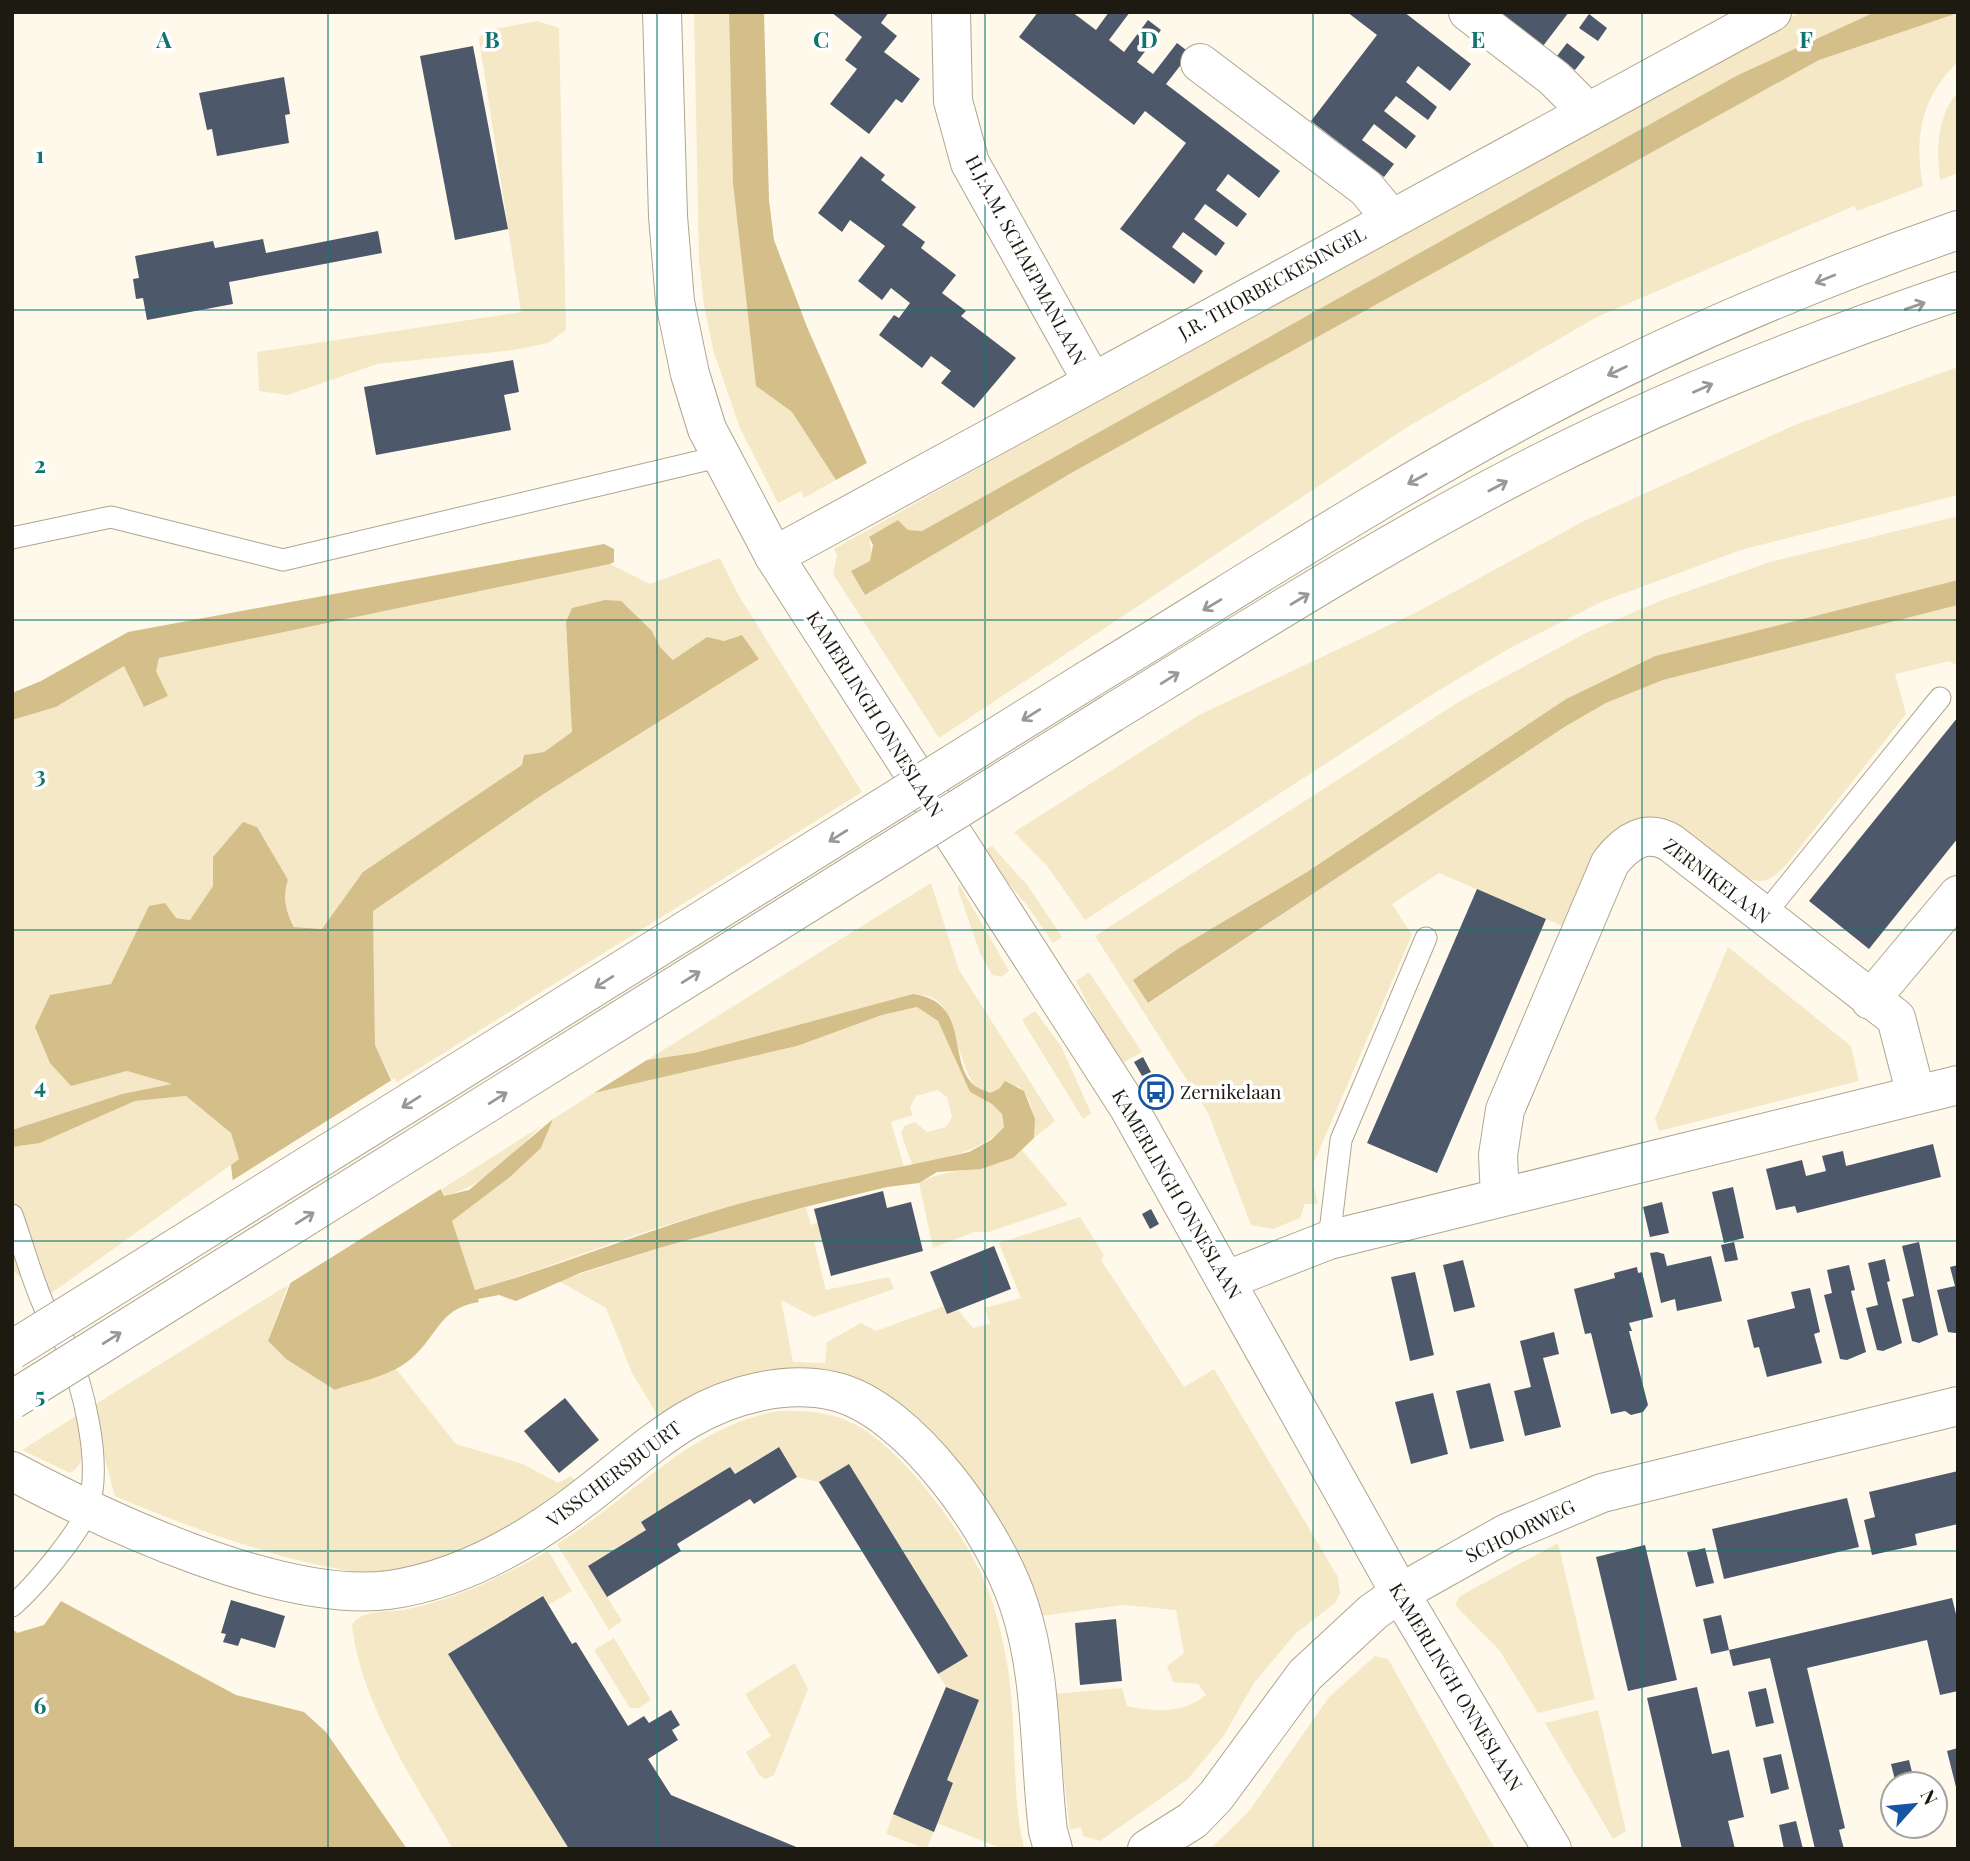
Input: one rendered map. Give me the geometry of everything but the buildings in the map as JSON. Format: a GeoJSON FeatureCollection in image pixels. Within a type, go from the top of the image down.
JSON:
{"type":"FeatureCollection","features":[{"type":"Feature","properties":{"kind":"street","name":"KAMERLINGH ONNESLAAN"},"geometry":{"type":"LineString","coordinates":[[662,12],[668,216],[675,302],[696,394],[707,429],[774,556],[1129,1108],[1400,1593],[1552,1849]]}},
{"type":"Feature","properties":{"kind":"street","name":"H.J.A.M. SCHAEPMANLAAN"},"geometry":{"type":"LineString","coordinates":[[951,12],[953,101],[970,163],[1092,381]]}},
{"type":"Feature","properties":{"kind":"street"},"geometry":{"type":"LineString","coordinates":[[1468,12],[1554,78],[1588,112]]}},
{"type":"Feature","properties":{"kind":"street","name":"J.R. THORBECKESINGEL"},"geometry":{"type":"LineString","coordinates":[[774,556],[1772,12]]}},
{"type":"Feature","properties":{"kind":"street"},"geometry":{"type":"LineString","coordinates":[[1200,63],[1366,188],[1391,218]]}},
{"type":"Feature","properties":{"kind":"street"},"geometry":{"type":"LineString","coordinates":[[12,1350],[1371,505],[1604,377],[1737,315],[1862,264],[1958,230]]}},
{"type":"Feature","properties":{"kind":"street"},"geometry":{"type":"LineString","coordinates":[[12,1400],[1112,713],[1424,525],[1547,460],[1775,356],[1958,291]]}},
{"type":"Feature","properties":{"kind":"street","name":"ZERNIKELAAN"},"geometry":{"type":"LineString","coordinates":[[1500,1197],[1498,1155],[1505,1110],[1610,863],[1627,843],[1646,836],[1664,839],[1896,1018],[1916,1095]]}},
{"type":"Feature","properties":{"kind":"street"},"geometry":{"type":"LineString","coordinates":[[1870,999],[1958,895]]}},
{"type":"Feature","properties":{"kind":"street"},"geometry":{"type":"LineString","coordinates":[[1227,1280],[1329,1240],[1958,1085]]}},
{"type":"Feature","properties":{"kind":"street","name":"VISSCHERSBUURT"},"geometry":{"type":"LineString","coordinates":[[12,1471],[155,1539],[283,1581],[313,1588],[386,1590],[431,1580],[486,1560],[542,1528],[664,1435],[718,1404],[756,1392],[806,1386],[835,1391],[861,1401],[913,1441],[964,1501],[1006,1573],[1026,1632],[1046,1818],[1053,1849]]}},
{"type":"Feature","properties":{"kind":"street","name":"SCHOORWEG"},"geometry":{"type":"LineString","coordinates":[[1147,1849],[1193,1820],[1216,1796],[1305,1675],[1373,1612],[1400,1593],[1507,1533],[1602,1493],[1958,1406]]}},
{"type":"Feature","properties":{"kind":"lane"},"geometry":{"type":"LineString","coordinates":[[12,538],[111,517],[283,560],[722,456]]}},
{"type":"Feature","properties":{"kind":"lane"},"geometry":{"type":"LineString","coordinates":[[1764,915],[1940,698]]}},
{"type":"Feature","properties":{"kind":"lane"},"geometry":{"type":"LineString","coordinates":[[1329,1240],[1341,1140],[1426,937]]}},
{"type":"Feature","properties":{"kind":"lane"},"geometry":{"type":"LineString","coordinates":[[12,1215],[44,1308],[65,1343],[90,1437],[93,1467],[88,1509],[36,1586],[12,1606]]}},
{"type":"Feature","properties":{"kind":"shaded area"},"geometry":{"type":"Polygon","coordinates":[[[694,12],[729,12],[733,184],[756,386],[792,412],[836,480],[804,498],[801,491],[778,503],[740,428],[714,353],[704,305],[699,260],[694,12]]]}},
{"type":"Feature","properties":{"kind":"shaded area"},"geometry":{"type":"Polygon","coordinates":[[[729,12],[764,12],[769,200],[774,240],[807,327],[867,463],[836,480],[792,412],[756,386],[733,184],[729,12]]]}},
{"type":"Feature","properties":{"kind":"shaded area"},"geometry":{"type":"Polygon","coordinates":[[[1802,12],[1875,12],[1738,75],[922,531],[908,530],[898,520],[869,537],[872,555],[864,595],[1073,472],[1819,60],[1958,13],[1958,62],[1936,89],[1923,119],[1919,151],[1923,186],[1857,211],[1854,206],[1597,317],[1409,426],[939,738],[833,574],[837,555],[834,549],[1702,62],[1802,12]]]}},
{"type":"Feature","properties":{"kind":"shaded area"},"geometry":{"type":"Polygon","coordinates":[[[1875,12],[1958,13],[1819,60],[1073,472],[865,595],[851,571],[870,561],[873,545],[869,537],[898,520],[908,530],[922,531],[1738,75],[1875,12]]]}},
{"type":"Feature","properties":{"kind":"shaded area"},"geometry":{"type":"Polygon","coordinates":[[[537,21],[559,28],[566,330],[548,343],[514,350],[377,364],[288,395],[259,391],[257,352],[521,312],[479,39],[484,31],[537,21]]]}},
{"type":"Feature","properties":{"kind":"shaded area"},"geometry":{"type":"Polygon","coordinates":[[[1958,92],[1958,173],[1940,180],[1938,157],[1942,122],[1958,92]]]}},
{"type":"Feature","properties":{"kind":"shaded area"},"geometry":{"type":"Polygon","coordinates":[[[1958,367],[1958,495],[1741,550],[1601,602],[1512,647],[1436,692],[1085,920],[1047,866],[1014,832],[1199,715],[1419,611],[1582,522],[1797,424],[1958,367]]]}},
{"type":"Feature","properties":{"kind":"shaded area"},"geometry":{"type":"Polygon","coordinates":[[[1958,516],[1958,580],[1655,656],[1566,699],[1307,872],[1179,948],[1133,980],[1149,1003],[1566,726],[1606,703],[1663,680],[1958,605],[1958,667],[1950,661],[1895,674],[1906,714],[1787,864],[1771,878],[1764,881],[1749,879],[1686,831],[1658,819],[1565,927],[1439,873],[1392,904],[1412,935],[1314,1162],[1314,1186],[1318,1204],[1305,1204],[1300,1218],[1273,1229],[1251,1225],[1208,1113],[1095,936],[1460,701],[1588,632],[1660,601],[1770,562],[1958,516]]]}},
{"type":"Feature","properties":{"kind":"shaded area"},"geometry":{"type":"Polygon","coordinates":[[[604,544],[614,549],[614,562],[610,564],[159,658],[156,671],[168,696],[144,707],[124,666],[56,707],[12,720],[12,693],[41,681],[128,632],[604,544]]]}},
{"type":"Feature","properties":{"kind":"shaded area"},"geometry":{"type":"Polygon","coordinates":[[[720,558],[739,596],[862,792],[394,1084],[375,1045],[373,910],[542,795],[759,659],[742,635],[724,641],[707,637],[674,660],[660,647],[652,631],[566,622],[573,732],[544,752],[525,755],[522,765],[322,929],[295,927],[286,904],[288,880],[281,869],[213,857],[213,886],[190,920],[176,918],[149,906],[111,984],[50,996],[71,1086],[127,1071],[174,1084],[122,1094],[12,1130],[12,720],[56,707],[124,666],[145,707],[168,696],[155,671],[158,658],[610,564],[650,584],[720,558]]]}},
{"type":"Feature","properties":{"kind":"shaded area"},"geometry":{"type":"Polygon","coordinates":[[[1958,580],[1958,605],[1663,680],[1606,703],[1566,726],[1148,1003],[1133,980],[1179,948],[1307,872],[1566,699],[1655,656],[1958,580]]]}},
{"type":"Feature","properties":{"kind":"shaded area"},"geometry":{"type":"Polygon","coordinates":[[[605,600],[621,601],[652,631],[660,647],[673,660],[707,637],[724,641],[742,635],[759,659],[542,795],[373,911],[375,1045],[444,1196],[469,1190],[553,1119],[541,1148],[510,1177],[452,1221],[475,1290],[721,1209],[810,1186],[969,1152],[991,1140],[1004,1127],[1002,1114],[992,1104],[970,1092],[938,1021],[917,1007],[882,1015],[797,1046],[594,1093],[647,1060],[694,1053],[913,994],[931,999],[944,1008],[951,1020],[961,1063],[975,1086],[990,1093],[999,1089],[1005,1081],[1024,1091],[1035,1119],[1034,1138],[1013,1158],[981,1169],[937,1172],[919,1183],[887,1187],[801,1208],[659,1248],[580,1273],[516,1301],[499,1295],[478,1299],[479,1302],[465,1305],[446,1318],[407,1362],[381,1375],[335,1390],[286,1359],[268,1341],[292,1279],[233,1183],[231,1165],[239,1159],[231,1133],[186,1096],[135,1101],[40,1143],[12,1147],[12,1130],[122,1094],[172,1084],[127,1071],[71,1086],[50,1063],[35,1027],[50,995],[111,984],[149,906],[165,903],[176,918],[190,920],[213,886],[213,857],[243,822],[257,827],[288,880],[286,904],[294,927],[322,929],[363,872],[522,765],[524,755],[544,752],[572,732],[566,622],[572,608],[605,600]]]}},
{"type":"Feature","properties":{"kind":"shaded area"},"geometry":{"type":"Polygon","coordinates":[[[992,846],[1028,886],[1062,937],[1053,943],[1026,904],[985,856],[983,851],[992,846]]]}},
{"type":"Feature","properties":{"kind":"shaded area"},"geometry":{"type":"Polygon","coordinates":[[[931,883],[959,970],[1055,1121],[1034,1138],[1032,1110],[1023,1091],[1018,1086],[991,1093],[981,1091],[973,1083],[967,1070],[945,1011],[939,1002],[927,996],[913,994],[694,1053],[647,1060],[931,883]]]}},
{"type":"Feature","properties":{"kind":"shaded area"},"geometry":{"type":"Polygon","coordinates":[[[959,884],[1009,971],[1001,977],[992,975],[980,953],[958,890],[959,884]]]}},
{"type":"Feature","properties":{"kind":"shaded area"},"geometry":{"type":"Polygon","coordinates":[[[1728,947],[1851,1046],[1859,1081],[1659,1131],[1655,1119],[1728,947]]]}},
{"type":"Feature","properties":{"kind":"shaded area"},"geometry":{"type":"Polygon","coordinates":[[[1089,972],[1142,1052],[1119,1065],[1076,981],[1089,972]]]}},
{"type":"Feature","properties":{"kind":"shaded area"},"geometry":{"type":"Polygon","coordinates":[[[917,1007],[938,1021],[970,1092],[992,1104],[1002,1114],[1004,1127],[984,1143],[961,1153],[912,1165],[901,1133],[904,1126],[915,1122],[927,1132],[946,1127],[952,1117],[947,1097],[938,1090],[916,1096],[910,1107],[913,1115],[891,1122],[904,1167],[702,1215],[475,1290],[452,1221],[510,1177],[541,1148],[553,1119],[594,1093],[797,1046],[882,1015],[917,1007]]]}},
{"type":"Feature","properties":{"kind":"shaded area"},"geometry":{"type":"Polygon","coordinates":[[[1035,1011],[1061,1046],[1091,1113],[1083,1119],[1022,1020],[1035,1011]]]}},
{"type":"Feature","properties":{"kind":"shaded area"},"geometry":{"type":"Polygon","coordinates":[[[186,1096],[231,1133],[239,1159],[46,1297],[12,1270],[12,1147],[40,1143],[135,1101],[186,1096]]]}},
{"type":"Feature","properties":{"kind":"shaded area"},"geometry":{"type":"Polygon","coordinates":[[[541,1126],[485,1177],[444,1196],[442,1189],[541,1126]]]}},
{"type":"Feature","properties":{"kind":"shaded area"},"geometry":{"type":"Polygon","coordinates":[[[1022,1150],[1068,1205],[989,1232],[974,1232],[933,1248],[919,1183],[944,1173],[998,1163],[1022,1150]]]}},
{"type":"Feature","properties":{"kind":"shaded area"},"geometry":{"type":"Polygon","coordinates":[[[806,1207],[811,1225],[818,1223],[822,1239],[814,1242],[826,1290],[889,1277],[894,1289],[814,1317],[781,1300],[793,1362],[825,1363],[827,1342],[861,1323],[876,1331],[944,1306],[947,1314],[958,1310],[973,1328],[990,1324],[985,1308],[1021,1298],[999,1243],[1080,1217],[1104,1255],[1101,1260],[1184,1387],[1214,1369],[1338,1577],[1340,1593],[1335,1603],[1295,1634],[1254,1683],[1223,1737],[1188,1779],[1100,1841],[1083,1836],[1081,1827],[1070,1830],[1054,1694],[1122,1688],[1127,1706],[1158,1710],[1188,1706],[1206,1695],[1198,1684],[1173,1682],[1167,1666],[1184,1653],[1176,1610],[1123,1605],[1041,1616],[1022,1559],[1002,1528],[903,1409],[712,1388],[658,1416],[632,1373],[606,1308],[559,1281],[659,1248],[806,1207]]]}},
{"type":"Feature","properties":{"kind":"shaded area"},"geometry":{"type":"Polygon","coordinates":[[[288,1285],[268,1341],[286,1359],[335,1390],[396,1369],[456,1444],[523,1464],[558,1483],[571,1476],[575,1481],[538,1508],[477,1544],[411,1567],[371,1572],[329,1567],[267,1551],[203,1531],[115,1496],[91,1407],[288,1285]]]}},
{"type":"Feature","properties":{"kind":"shaded area"},"geometry":{"type":"Polygon","coordinates":[[[778,1411],[828,1415],[856,1425],[874,1437],[893,1453],[930,1494],[974,1560],[991,1599],[1006,1657],[1012,1705],[1017,1801],[1024,1849],[1003,1849],[937,1823],[953,1784],[946,1780],[979,1700],[946,1687],[938,1674],[968,1655],[849,1464],[819,1482],[797,1477],[778,1447],[735,1474],[730,1467],[641,1522],[646,1530],[588,1566],[622,1621],[609,1630],[557,1544],[688,1448],[746,1419],[778,1411]]]}},
{"type":"Feature","properties":{"kind":"shaded area"},"geometry":{"type":"Polygon","coordinates":[[[76,1416],[82,1455],[76,1468],[70,1473],[22,1450],[76,1416]]]}},
{"type":"Feature","properties":{"kind":"shaded area"},"geometry":{"type":"Polygon","coordinates":[[[1558,1543],[1595,1699],[1538,1713],[1500,1651],[1455,1605],[1460,1596],[1558,1543]]]}},
{"type":"Feature","properties":{"kind":"shaded area"},"geometry":{"type":"Polygon","coordinates":[[[548,1551],[572,1591],[548,1605],[542,1596],[448,1654],[569,1849],[453,1849],[406,1769],[377,1712],[357,1654],[352,1625],[362,1616],[408,1609],[463,1592],[548,1551]]]}},
{"type":"Feature","properties":{"kind":"shaded area"},"geometry":{"type":"Polygon","coordinates":[[[61,1601],[236,1695],[304,1712],[326,1732],[407,1849],[12,1849],[12,1628],[17,1633],[44,1625],[61,1601]]]}},
{"type":"Feature","properties":{"kind":"shaded area"},"geometry":{"type":"Polygon","coordinates":[[[614,1638],[651,1700],[639,1708],[630,1708],[594,1650],[614,1638]]]}},
{"type":"Feature","properties":{"kind":"shaded area"},"geometry":{"type":"Polygon","coordinates":[[[1375,1656],[1388,1659],[1495,1849],[1210,1849],[1249,1811],[1329,1697],[1375,1656]]]}},
{"type":"Feature","properties":{"kind":"shaded area"},"geometry":{"type":"Polygon","coordinates":[[[795,1663],[808,1689],[774,1775],[766,1779],[760,1776],[746,1752],[771,1736],[745,1694],[795,1663]]]}},
{"type":"Feature","properties":{"kind":"shaded area"},"geometry":{"type":"Polygon","coordinates":[[[1598,1710],[1626,1831],[1613,1839],[1545,1723],[1598,1710]]]}},
{"type":"Feature","properties":{"kind":"shaded area"},"geometry":{"type":"Polygon","coordinates":[[[893,1814],[934,1832],[926,1849],[886,1834],[893,1814]]]}},
{"type":"Feature","properties":{"kind":"pier"},"geometry":{"type":"Polygon","coordinates":[[[395,1078],[444,1187],[284,1287],[288,1280],[248,1220],[230,1182],[395,1078]]]}},
{"type":"Feature","properties":{"kind":"place","name":"Zernikelaan"},"geometry":{"type":"Point","coordinates":[1156,1092]}}]}
